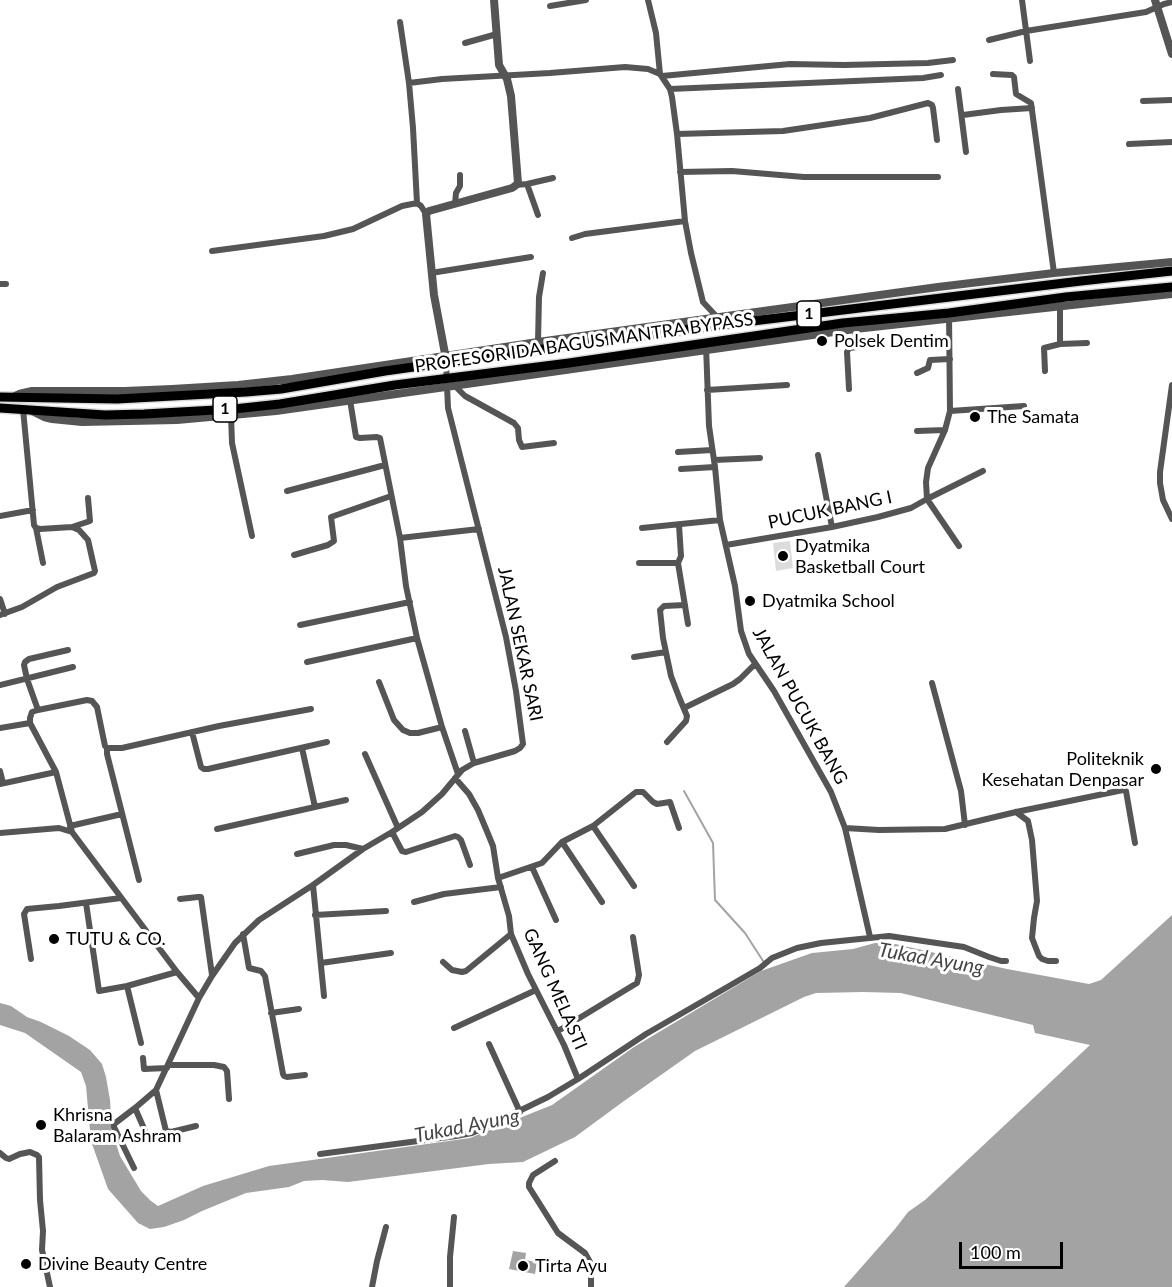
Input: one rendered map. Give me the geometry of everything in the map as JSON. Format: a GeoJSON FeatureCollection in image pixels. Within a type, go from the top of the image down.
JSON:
{"type":"FeatureCollection","features":[{"type":"Feature","properties":{"kind":"highway","name":"PROFESOR IDA BAGUS MANTRA BYPASS"},"geometry":{"type":"LineString","coordinates":[[0,397],[117,399],[246,393],[446,359],[631,333],[1172,271]]}},
{"type":"Feature","properties":{"kind":"highway","name":"PROFESOR IDA BAGUS MANTRA BYPASS"},"geometry":{"type":"LineString","coordinates":[[0,408],[105,415],[234,409],[280,404],[395,385],[450,384],[706,347],[843,323],[949,316],[1066,297],[1172,287]]}},
{"type":"Feature","properties":{"kind":"highway"},"geometry":{"type":"LineString","coordinates":[[938,288],[939,299]]}},
{"type":"Feature","properties":{"kind":"highway"},"geometry":{"type":"LineString","coordinates":[[785,317],[789,331]]}},
{"type":"Feature","properties":{"kind":"highway"},"geometry":{"type":"LineString","coordinates":[[12,398],[27,410]]}},
{"type":"Feature","properties":{"kind":"street"},"geometry":{"type":"LineString","coordinates":[[494,0],[499,65],[509,85],[511,96],[518,180],[516,185]]}},
{"type":"Feature","properties":{"kind":"street"},"geometry":{"type":"LineString","coordinates":[[550,6],[586,0]]}},
{"type":"Feature","properties":{"kind":"street"},"geometry":{"type":"LineString","coordinates":[[648,0],[656,33],[661,75],[670,89],[677,134],[685,221],[691,253],[703,302],[717,317]]}},
{"type":"Feature","properties":{"kind":"street"},"geometry":{"type":"LineString","coordinates":[[1022,0],[1030,61]]}},
{"type":"Feature","properties":{"kind":"street"},"geometry":{"type":"LineString","coordinates":[[989,40],[1026,31],[1146,12],[1172,2]]}},
{"type":"Feature","properties":{"kind":"street"},"geometry":{"type":"LineString","coordinates":[[1161,5],[1172,54]]}},
{"type":"Feature","properties":{"kind":"street"},"geometry":{"type":"LineString","coordinates":[[400,22],[409,83],[417,203],[426,214],[430,273],[446,359],[538,342],[631,333],[717,317],[1054,273],[1172,262]]}},
{"type":"Feature","properties":{"kind":"street"},"geometry":{"type":"LineString","coordinates":[[465,43],[497,34]]}},
{"type":"Feature","properties":{"kind":"street"},"geometry":{"type":"LineString","coordinates":[[409,83],[625,67],[648,69],[661,75],[790,64],[928,63],[953,60]]}},
{"type":"Feature","properties":{"kind":"street"},"geometry":{"type":"LineString","coordinates":[[993,74],[1012,75],[1016,94],[1031,103],[1054,273]]}},
{"type":"Feature","properties":{"kind":"street"},"geometry":{"type":"LineString","coordinates":[[670,89],[941,75]]}},
{"type":"Feature","properties":{"kind":"street"},"geometry":{"type":"LineString","coordinates":[[958,89],[966,152]]}},
{"type":"Feature","properties":{"kind":"street"},"geometry":{"type":"LineString","coordinates":[[1143,101],[1172,100]]}},
{"type":"Feature","properties":{"kind":"street"},"geometry":{"type":"LineString","coordinates":[[677,134],[789,130],[870,118],[928,103],[933,108],[937,140]]}},
{"type":"Feature","properties":{"kind":"street"},"geometry":{"type":"LineString","coordinates":[[963,115],[1032,108]]}},
{"type":"Feature","properties":{"kind":"street"},"geometry":{"type":"LineString","coordinates":[[1129,144],[1172,142]]}},
{"type":"Feature","properties":{"kind":"street"},"geometry":{"type":"LineString","coordinates":[[680,172],[732,171],[804,177],[938,177]]}},
{"type":"Feature","properties":{"kind":"street"},"geometry":{"type":"LineString","coordinates":[[455,204],[460,186],[460,175]]}},
{"type":"Feature","properties":{"kind":"street"},"geometry":{"type":"LineString","coordinates":[[426,214],[429,211],[516,185],[553,178]]}},
{"type":"Feature","properties":{"kind":"street"},"geometry":{"type":"LineString","coordinates":[[527,184],[538,215]]}},
{"type":"Feature","properties":{"kind":"street"},"geometry":{"type":"LineString","coordinates":[[212,251],[324,236],[353,229],[402,206],[417,203]]}},
{"type":"Feature","properties":{"kind":"street"},"geometry":{"type":"LineString","coordinates":[[572,238],[585,234],[685,221]]}},
{"type":"Feature","properties":{"kind":"street"},"geometry":{"type":"LineString","coordinates":[[430,273],[531,257]]}},
{"type":"Feature","properties":{"kind":"street"},"geometry":{"type":"LineString","coordinates":[[538,342],[539,297],[543,273]]}},
{"type":"Feature","properties":{"kind":"street"},"geometry":{"type":"LineString","coordinates":[[706,347],[949,316],[1172,294]]}},
{"type":"Feature","properties":{"kind":"street"},"geometry":{"type":"LineString","coordinates":[[1060,305],[1060,344]]}},
{"type":"Feature","properties":{"kind":"street"},"geometry":{"type":"LineString","coordinates":[[949,316],[950,411],[945,430],[928,468],[926,482],[927,499],[959,546]]}},
{"type":"Feature","properties":{"kind":"street"},"geometry":{"type":"LineString","coordinates":[[849,389],[847,352],[849,348],[857,347],[855,329]]}},
{"type":"Feature","properties":{"kind":"street"},"geometry":{"type":"LineString","coordinates":[[1045,371],[1044,348],[1060,344],[1087,343]]}},
{"type":"Feature","properties":{"kind":"street","name":"JALAN PUCUK BANG"},"geometry":{"type":"LineString","coordinates":[[706,347],[708,426],[720,520],[735,586],[741,632],[755,664],[774,691],[831,792],[845,828],[870,937]]}},
{"type":"Feature","properties":{"kind":"street","name":"JALAN SEKAR SARI"},"geometry":{"type":"LineString","coordinates":[[156,1090],[199,998],[234,943],[243,934],[259,920],[433,803],[457,776],[474,763],[515,751],[523,744],[506,637],[448,408],[450,384],[446,359]]}},
{"type":"Feature","properties":{"kind":"street"},"geometry":{"type":"LineString","coordinates":[[918,373],[928,368],[930,360],[950,359]]}},
{"type":"Feature","properties":{"kind":"street"},"geometry":{"type":"LineString","coordinates":[[43,563],[33,510],[27,410],[52,419],[82,422],[164,421],[276,411],[450,384],[465,396],[514,423],[518,428],[522,447],[554,443]]}},
{"type":"Feature","properties":{"kind":"street"},"geometry":{"type":"LineString","coordinates":[[707,390],[787,385]]}},
{"type":"Feature","properties":{"kind":"street"},"geometry":{"type":"LineString","coordinates":[[1172,385],[1160,472],[1163,500],[1172,519]]}},
{"type":"Feature","properties":{"kind":"street","name":"GANG MELASTI"},"geometry":{"type":"LineString","coordinates":[[350,400],[356,437],[379,437],[400,538],[417,638],[457,776],[469,794],[493,846],[511,934],[536,990],[558,1031],[578,1079]]}},
{"type":"Feature","properties":{"kind":"street"},"geometry":{"type":"LineString","coordinates":[[950,411],[1024,406]]}},
{"type":"Feature","properties":{"kind":"street"},"geometry":{"type":"LineString","coordinates":[[231,416],[232,442],[252,536]]}},
{"type":"Feature","properties":{"kind":"street"},"geometry":{"type":"LineString","coordinates":[[916,431],[945,430]]}},
{"type":"Feature","properties":{"kind":"street"},"geometry":{"type":"LineString","coordinates":[[678,452],[712,450]]}},
{"type":"Feature","properties":{"kind":"street"},"geometry":{"type":"LineString","coordinates":[[819,455],[832,527]]}},
{"type":"Feature","properties":{"kind":"street"},"geometry":{"type":"LineString","coordinates":[[681,469],[760,458]]}},
{"type":"Feature","properties":{"kind":"street"},"geometry":{"type":"LineString","coordinates":[[287,491],[386,465]]}},
{"type":"Feature","properties":{"kind":"street","name":"PUCUK BANG I"},"geometry":{"type":"LineString","coordinates":[[726,545],[832,527],[911,508],[983,471]]}},
{"type":"Feature","properties":{"kind":"street"},"geometry":{"type":"LineString","coordinates":[[294,555],[334,541],[331,517],[391,496]]}},
{"type":"Feature","properties":{"kind":"street"},"geometry":{"type":"LineString","coordinates":[[36,528],[72,527],[90,521],[88,498]]}},
{"type":"Feature","properties":{"kind":"street"},"geometry":{"type":"LineString","coordinates":[[0,516],[33,510]]}},
{"type":"Feature","properties":{"kind":"street"},"geometry":{"type":"LineString","coordinates":[[642,528],[720,520]]}},
{"type":"Feature","properties":{"kind":"street"},"geometry":{"type":"LineString","coordinates":[[679,525],[681,556],[678,563],[688,624]]}},
{"type":"Feature","properties":{"kind":"street"},"geometry":{"type":"LineString","coordinates":[[0,599],[2,615],[22,607],[57,587],[95,572],[88,540],[72,527]]}},
{"type":"Feature","properties":{"kind":"street"},"geometry":{"type":"LineString","coordinates":[[400,538],[479,529]]}},
{"type":"Feature","properties":{"kind":"street"},"geometry":{"type":"LineString","coordinates":[[639,563],[678,563]]}},
{"type":"Feature","properties":{"kind":"street"},"geometry":{"type":"LineString","coordinates":[[300,625],[410,602]]}},
{"type":"Feature","properties":{"kind":"street"},"geometry":{"type":"LineString","coordinates":[[667,742],[686,721],[687,716],[671,675],[660,610],[664,606],[685,605]]}},
{"type":"Feature","properties":{"kind":"street"},"geometry":{"type":"LineString","coordinates":[[307,662],[417,638]]}},
{"type":"Feature","properties":{"kind":"street"},"geometry":{"type":"LineString","coordinates":[[38,710],[27,679],[25,662],[28,659],[68,650]]}},
{"type":"Feature","properties":{"kind":"street"},"geometry":{"type":"LineString","coordinates":[[634,657],[666,652]]}},
{"type":"Feature","properties":{"kind":"street"},"geometry":{"type":"LineString","coordinates":[[684,708],[733,684],[755,664]]}},
{"type":"Feature","properties":{"kind":"street"},"geometry":{"type":"LineString","coordinates":[[0,685],[74,667]]}},
{"type":"Feature","properties":{"kind":"street"},"geometry":{"type":"LineString","coordinates":[[379,682],[394,720],[403,730],[418,733],[442,727]]}},
{"type":"Feature","properties":{"kind":"street"},"geometry":{"type":"LineString","coordinates":[[932,683],[961,791],[965,825]]}},
{"type":"Feature","properties":{"kind":"street"},"geometry":{"type":"LineString","coordinates":[[108,748],[105,746],[97,707],[92,701],[87,700],[38,710],[30,715],[30,723],[56,772],[71,829],[177,972],[199,998]]}},
{"type":"Feature","properties":{"kind":"street"},"geometry":{"type":"LineString","coordinates":[[108,748],[122,748],[311,709]]}},
{"type":"Feature","properties":{"kind":"street"},"geometry":{"type":"LineString","coordinates":[[0,728],[30,723]]}},
{"type":"Feature","properties":{"kind":"street"},"geometry":{"type":"LineString","coordinates":[[465,731],[474,763]]}},
{"type":"Feature","properties":{"kind":"street"},"geometry":{"type":"LineString","coordinates":[[192,732],[201,767],[208,770],[327,742]]}},
{"type":"Feature","properties":{"kind":"street"},"geometry":{"type":"LineString","coordinates":[[108,748],[106,754],[139,880]]}},
{"type":"Feature","properties":{"kind":"street"},"geometry":{"type":"LineString","coordinates":[[303,748],[315,807]]}},
{"type":"Feature","properties":{"kind":"street"},"geometry":{"type":"LineString","coordinates":[[365,754],[402,851],[406,852],[455,836],[461,840],[470,865]]}},
{"type":"Feature","properties":{"kind":"street"},"geometry":{"type":"LineString","coordinates":[[0,771],[1,783],[56,772]]}},
{"type":"Feature","properties":{"kind":"street"},"geometry":{"type":"LineString","coordinates":[[845,828],[945,829],[1125,790],[1135,843]]}},
{"type":"Feature","properties":{"kind":"street"},"geometry":{"type":"LineString","coordinates":[[498,878],[542,863],[562,843],[593,826],[639,791],[657,804],[670,802],[679,828]]}},
{"type":"Feature","properties":{"kind":"street"},"geometry":{"type":"LineString","coordinates":[[217,829],[346,800]]}},
{"type":"Feature","properties":{"kind":"street"},"geometry":{"type":"LineString","coordinates":[[1017,812],[1028,821],[1032,840],[1037,901],[1032,938],[1039,956],[1048,961],[1056,961]]}},
{"type":"Feature","properties":{"kind":"street"},"geometry":{"type":"LineString","coordinates":[[0,833],[71,829],[122,814]]}},
{"type":"Feature","properties":{"kind":"street"},"geometry":{"type":"LineString","coordinates":[[593,826],[634,886]]}},
{"type":"Feature","properties":{"kind":"street"},"geometry":{"type":"LineString","coordinates":[[562,843],[602,902]]}},
{"type":"Feature","properties":{"kind":"street"},"geometry":{"type":"LineString","coordinates":[[297,854],[334,845],[363,849]]}},
{"type":"Feature","properties":{"kind":"street"},"geometry":{"type":"LineString","coordinates":[[532,867],[556,920]]}},
{"type":"Feature","properties":{"kind":"street"},"geometry":{"type":"LineString","coordinates":[[313,885],[324,996]]}},
{"type":"Feature","properties":{"kind":"street"},"geometry":{"type":"LineString","coordinates":[[414,902],[444,894],[501,887]]}},
{"type":"Feature","properties":{"kind":"street"},"geometry":{"type":"LineString","coordinates":[[180,899],[201,897],[212,976]]}},
{"type":"Feature","properties":{"kind":"street"},"geometry":{"type":"LineString","coordinates":[[31,959],[24,914],[27,909],[121,898]]}},
{"type":"Feature","properties":{"kind":"street"},"geometry":{"type":"LineString","coordinates":[[86,903],[99,991],[177,972]]}},
{"type":"Feature","properties":{"kind":"street"},"geometry":{"type":"LineString","coordinates":[[315,915],[386,912]]}},
{"type":"Feature","properties":{"kind":"street"},"geometry":{"type":"LineString","coordinates":[[243,934],[249,968],[261,971],[265,976],[284,1076],[305,1075]]}},
{"type":"Feature","properties":{"kind":"street"},"geometry":{"type":"LineString","coordinates":[[443,962],[452,970],[466,971],[511,934]]}},
{"type":"Feature","properties":{"kind":"street"},"geometry":{"type":"LineString","coordinates":[[320,1154],[471,1133],[520,1112],[578,1079],[657,1027],[760,968],[772,958],[797,948],[820,943],[889,936],[964,947],[1000,961],[1006,961]]}},
{"type":"Feature","properties":{"kind":"street"},"geometry":{"type":"LineString","coordinates":[[558,1031],[637,983],[639,975],[633,937]]}},
{"type":"Feature","properties":{"kind":"street"},"geometry":{"type":"LineString","coordinates":[[321,963],[391,953]]}},
{"type":"Feature","properties":{"kind":"street"},"geometry":{"type":"LineString","coordinates":[[127,986],[141,1043]]}},
{"type":"Feature","properties":{"kind":"street"},"geometry":{"type":"LineString","coordinates":[[454,1028],[536,990]]}},
{"type":"Feature","properties":{"kind":"street"},"geometry":{"type":"LineString","coordinates":[[272,1013],[299,1009]]}},
{"type":"Feature","properties":{"kind":"street"},"geometry":{"type":"LineString","coordinates":[[489,1044],[520,1112]]}},
{"type":"Feature","properties":{"kind":"street"},"geometry":{"type":"LineString","coordinates":[[143,1058],[144,1070],[214,1065],[224,1067],[227,1071],[229,1099]]}},
{"type":"Feature","properties":{"kind":"street"},"geometry":{"type":"LineString","coordinates":[[134,1168],[113,1125],[115,1121],[156,1090],[166,1131],[171,1132],[196,1126]]}},
{"type":"Feature","properties":{"kind":"street"},"geometry":{"type":"LineString","coordinates":[[135,1108],[149,1140]]}},
{"type":"Feature","properties":{"kind":"street"},"geometry":{"type":"LineString","coordinates":[[0,1153],[9,1159],[26,1152],[39,1157],[42,1250],[50,1287]]}},
{"type":"Feature","properties":{"kind":"street"},"geometry":{"type":"LineString","coordinates":[[555,1161],[533,1175],[529,1188],[558,1233],[585,1253],[590,1262],[591,1287]]}},
{"type":"Feature","properties":{"kind":"street"},"geometry":{"type":"LineString","coordinates":[[450,1287],[454,1217]]}},
{"type":"Feature","properties":{"kind":"street"},"geometry":{"type":"LineString","coordinates":[[372,1287],[376,1261],[386,1227]]}},
{"type":"Feature","properties":{"kind":"shaded area","name":"Dyatmika Basketball Court"},"geometry":{"type":"Polygon","coordinates":[[[790,541],[793,568],[776,571],[773,543],[790,541]]]}},
{"type":"Feature","properties":{"kind":"water","name":"Tukad Ayung"},"geometry":{"type":"Polygon","coordinates":[[[1172,915],[1172,1287],[844,1287],[908,1212],[925,1200],[1090,1045],[1035,1033],[1033,1025],[901,993],[816,993],[804,997],[695,1051],[575,1137],[523,1162],[489,1164],[348,1182],[304,1181],[289,1187],[246,1193],[184,1220],[150,1229],[138,1223],[108,1189],[91,1141],[86,1086],[81,1072],[25,1033],[0,1025],[0,1003],[11,1006],[27,1017],[69,1036],[90,1050],[102,1064],[106,1077],[112,1131],[120,1156],[141,1191],[158,1206],[203,1186],[269,1166],[470,1138],[552,1105],[634,1047],[761,971],[812,953],[853,949],[875,943],[895,944],[1007,969],[1089,984],[1101,980],[1172,915]]]}},
{"type":"Feature","properties":{"kind":"water","name":"Tirta Ayu"},"geometry":{"type":"Polygon","coordinates":[[[513,1251],[526,1253],[525,1260],[537,1262],[535,1274],[509,1269],[513,1251]]]}},
{"type":"Feature","properties":{"kind":"waterway"},"geometry":{"type":"LineString","coordinates":[[684,791],[713,843],[715,900],[745,933],[765,964]]}},
{"type":"Feature","properties":{"kind":"place","name":"Polsek Dentim"},"geometry":{"type":"Point","coordinates":[822,341]}},
{"type":"Feature","properties":{"kind":"place","name":"The Samata"},"geometry":{"type":"Point","coordinates":[975,417]}},
{"type":"Feature","properties":{"kind":"place","name":"Dyatmika Basketball Court"},"geometry":{"type":"Point","coordinates":[783,556]}},
{"type":"Feature","properties":{"kind":"place","name":"Dyatmika School"},"geometry":{"type":"Point","coordinates":[750,601]}},
{"type":"Feature","properties":{"kind":"place","name":"Politeknik Kesehatan Denpasar"},"geometry":{"type":"Point","coordinates":[1156,769]}},
{"type":"Feature","properties":{"kind":"place","name":"TUTU & CO."},"geometry":{"type":"Point","coordinates":[54,939]}},
{"type":"Feature","properties":{"kind":"place","name":"Khrisna Balaram Ashram"},"geometry":{"type":"Point","coordinates":[41,1125]}},
{"type":"Feature","properties":{"kind":"place","name":"Divine Beauty Centre"},"geometry":{"type":"Point","coordinates":[26,1264]}},
{"type":"Feature","properties":{"kind":"place","name":"Tirta Ayu"},"geometry":{"type":"Point","coordinates":[523,1266]}}]}
